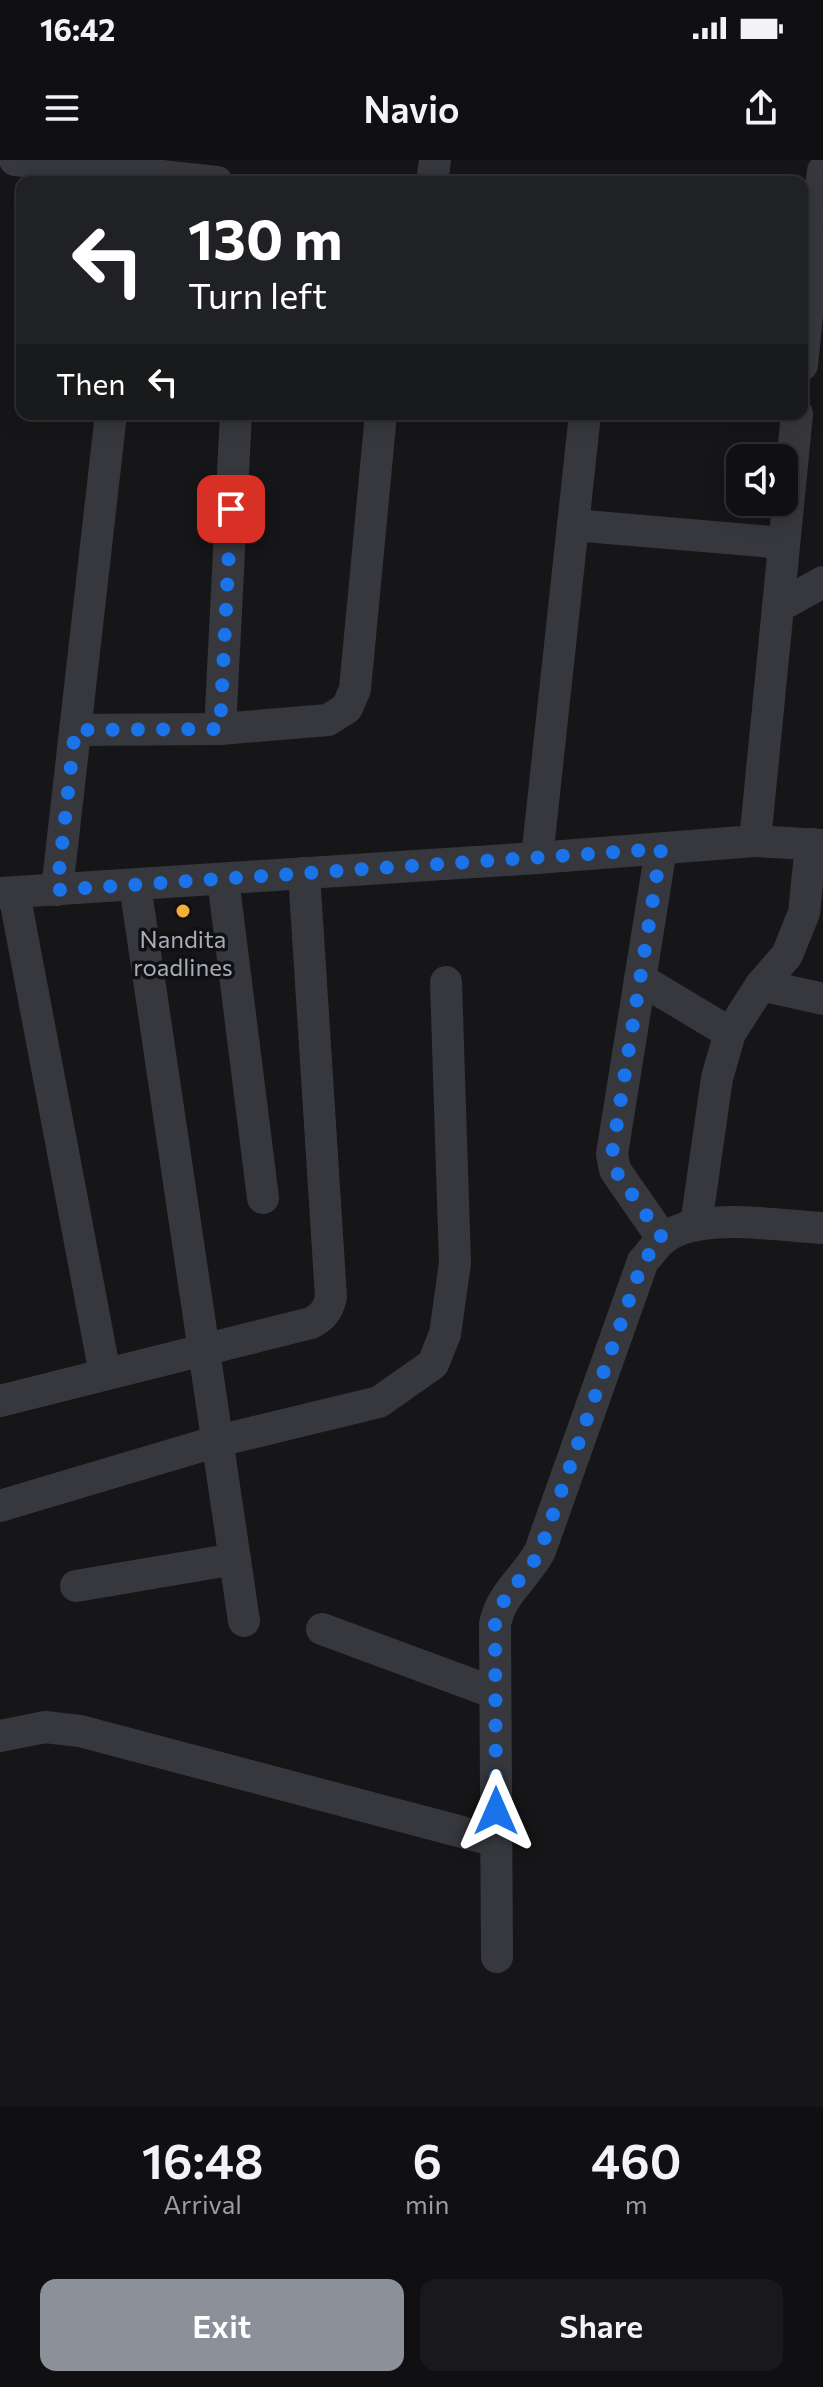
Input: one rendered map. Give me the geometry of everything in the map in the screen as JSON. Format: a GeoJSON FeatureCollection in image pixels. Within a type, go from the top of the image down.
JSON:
{"type":"FeatureCollection","features":[{"type":"Feature","properties":{"kind":"street"},"geometry":{"type":"LineString","coordinates":[[15,160],[124,176]]}},
{"type":"Feature","properties":{"kind":"street"},"geometry":{"type":"LineString","coordinates":[[808,244],[823,171]]}},
{"type":"Feature","properties":{"kind":"street"},"geometry":{"type":"LineString","coordinates":[[57,890],[110,420]]}},
{"type":"Feature","properties":{"kind":"street"},"geometry":{"type":"LineString","coordinates":[[220,729],[236,420]]}},
{"type":"Feature","properties":{"kind":"street"},"geometry":{"type":"LineString","coordinates":[[75,730],[220,729],[328,720],[347,708],[355,689],[380,420]]}},
{"type":"Feature","properties":{"kind":"street"},"geometry":{"type":"LineString","coordinates":[[537,858],[584,420]]}},
{"type":"Feature","properties":{"kind":"street"},"geometry":{"type":"LineString","coordinates":[[755,841],[796,420]]}},
{"type":"Feature","properties":{"kind":"street"},"geometry":{"type":"LineString","coordinates":[[573,525],[784,543]]}},
{"type":"Feature","properties":{"kind":"street"},"geometry":{"type":"LineString","coordinates":[[778,607],[823,582]]}},
{"type":"Feature","properties":{"kind":"street"},"geometry":{"type":"LineString","coordinates":[[105,1374],[7,893],[755,841],[817,845],[804,913],[787,955],[761,985],[730,1033],[717,1078],[696,1225]]}},
{"type":"Feature","properties":{"kind":"street"},"geometry":{"type":"LineString","coordinates":[[661,849],[612,1154],[615,1170],[663,1239]]}},
{"type":"Feature","properties":{"kind":"street"},"geometry":{"type":"LineString","coordinates":[[0,1401],[311,1323],[320,1319],[328,1309],[331,1297],[304,873]]}},
{"type":"Feature","properties":{"kind":"street"},"geometry":{"type":"LineString","coordinates":[[223,879],[263,1198]]}},
{"type":"Feature","properties":{"kind":"street"},"geometry":{"type":"LineString","coordinates":[[135,885],[244,1621]]}},
{"type":"Feature","properties":{"kind":"street"},"geometry":{"type":"LineString","coordinates":[[640,979],[730,1033]]}},
{"type":"Feature","properties":{"kind":"street"},"geometry":{"type":"LineString","coordinates":[[0,1506],[218,1441],[379,1402],[433,1364],[445,1334],[455,1263],[446,982]]}},
{"type":"Feature","properties":{"kind":"street"},"geometry":{"type":"LineString","coordinates":[[761,985],[823,999]]}},
{"type":"Feature","properties":{"kind":"street"},"geometry":{"type":"LineString","coordinates":[[497,1957],[495,1624],[498,1607],[526,1574],[540,1551],[643,1261],[663,1239],[696,1225],[714,1222],[823,1228]]}},
{"type":"Feature","properties":{"kind":"street"},"geometry":{"type":"LineString","coordinates":[[76,1586],[235,1559]]}},
{"type":"Feature","properties":{"kind":"street"},"geometry":{"type":"LineString","coordinates":[[322,1629],[495,1693]]}},
{"type":"Feature","properties":{"kind":"street"},"geometry":{"type":"LineString","coordinates":[[0,1736],[45,1727],[80,1731],[496,1841]]}},
{"type":"Feature","properties":{"kind":"place","name":"Nandita roadlines"},"geometry":{"type":"Point","coordinates":[183,911]}},
{"type":"Feature","properties":{"kind":"route"},"geometry":{"type":"LineString","coordinates":[[231,509],[220,729],[75,730],[57,890],[661,849],[612,1154],[615,1170],[663,1239],[643,1261],[540,1551],[526,1574],[498,1607],[495,1624],[496,1811]]}}]}
